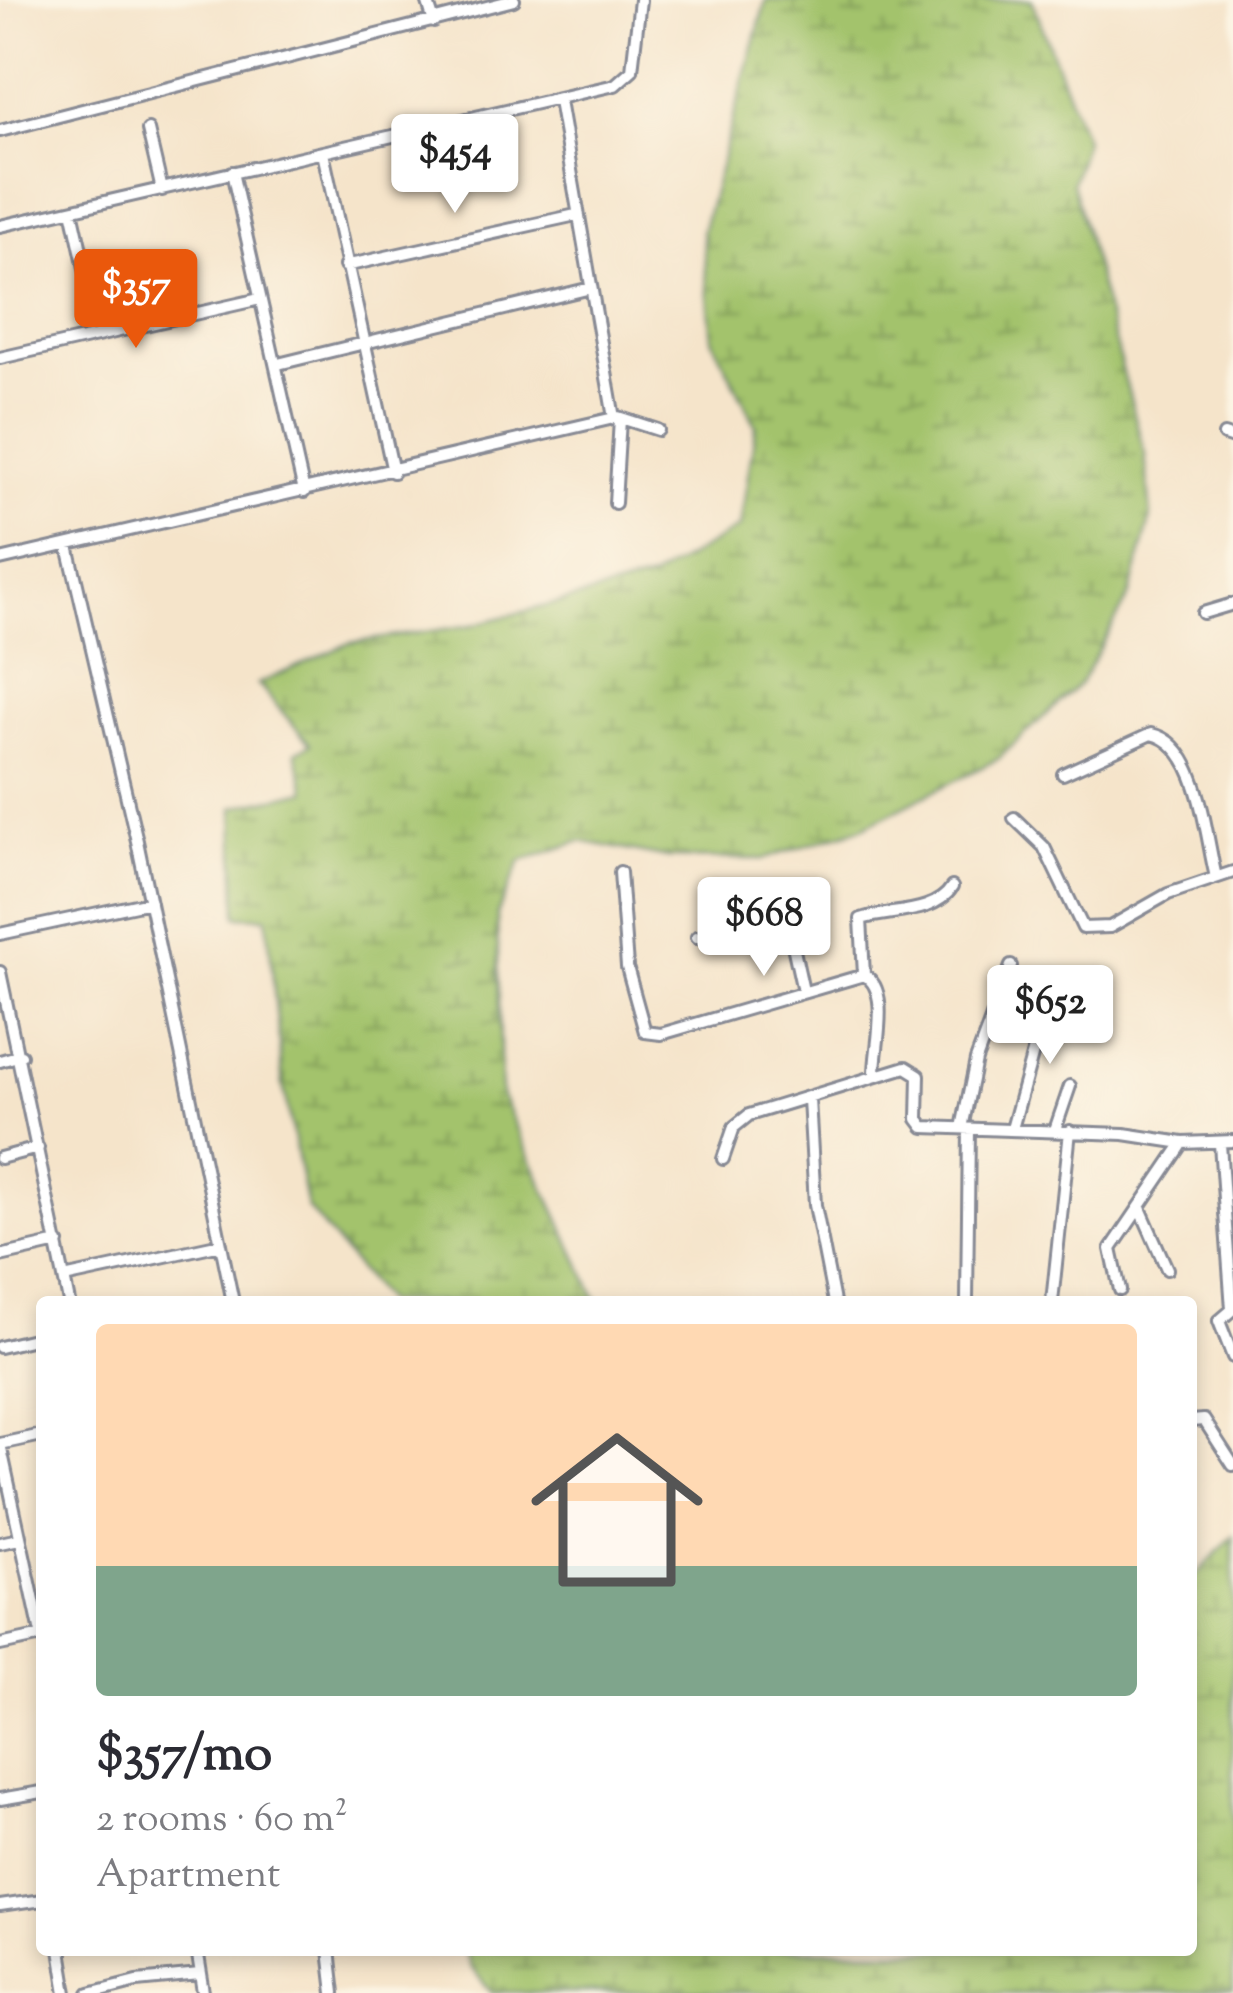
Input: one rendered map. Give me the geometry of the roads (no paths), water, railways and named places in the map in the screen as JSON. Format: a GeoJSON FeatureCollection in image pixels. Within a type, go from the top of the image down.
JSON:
{"type":"FeatureCollection","features":[{"type":"Feature","properties":{"kind":"street"},"geometry":{"type":"LineString","coordinates":[[427,0],[434,22]]}},
{"type":"Feature","properties":{"kind":"street"},"geometry":{"type":"LineString","coordinates":[[0,131],[514,0]]}},
{"type":"Feature","properties":{"kind":"street"},"geometry":{"type":"LineString","coordinates":[[0,226],[559,101],[626,79],[640,0]]}},
{"type":"Feature","properties":{"kind":"street"},"geometry":{"type":"LineString","coordinates":[[559,101],[576,215],[618,417],[615,503]]}},
{"type":"Feature","properties":{"kind":"street"},"geometry":{"type":"LineString","coordinates":[[148,130],[162,190]]}},
{"type":"Feature","properties":{"kind":"street"},"geometry":{"type":"LineString","coordinates":[[322,153],[393,472]]}},
{"type":"Feature","properties":{"kind":"street"},"geometry":{"type":"LineString","coordinates":[[232,172],[304,492]]}},
{"type":"Feature","properties":{"kind":"street"},"geometry":{"type":"LineString","coordinates":[[72,210],[100,335]]}},
{"type":"Feature","properties":{"kind":"street"},"geometry":{"type":"LineString","coordinates":[[345,266],[576,215]]}},
{"type":"Feature","properties":{"kind":"street"},"geometry":{"type":"LineString","coordinates":[[278,364],[591,288]]}},
{"type":"Feature","properties":{"kind":"street"},"geometry":{"type":"LineString","coordinates":[[0,358],[260,299]]}},
{"type":"Feature","properties":{"kind":"street"},"geometry":{"type":"LineString","coordinates":[[0,560],[618,417],[658,430]]}},
{"type":"Feature","properties":{"kind":"street"},"geometry":{"type":"LineString","coordinates":[[68,546],[150,902],[232,1296]]}},
{"type":"Feature","properties":{"kind":"street"},"geometry":{"type":"LineString","coordinates":[[1204,613],[1233,604]]}},
{"type":"Feature","properties":{"kind":"street"},"geometry":{"type":"LineString","coordinates":[[1063,774],[1151,734],[1172,742],[1187,766],[1216,877]]}},
{"type":"Feature","properties":{"kind":"street"},"geometry":{"type":"LineString","coordinates":[[1014,818],[1044,848],[1083,928],[1130,920],[1150,903],[1233,872]]}},
{"type":"Feature","properties":{"kind":"street"},"geometry":{"type":"LineString","coordinates":[[620,872],[628,967],[645,1032],[661,1034],[864,975]]}},
{"type":"Feature","properties":{"kind":"street"},"geometry":{"type":"LineString","coordinates":[[864,975],[862,919],[944,898],[952,887]]}},
{"type":"Feature","properties":{"kind":"street"},"geometry":{"type":"LineString","coordinates":[[0,934],[150,902]]}},
{"type":"Feature","properties":{"kind":"street"},"geometry":{"type":"LineString","coordinates":[[697,938],[780,920],[788,923],[803,992]]}},
{"type":"Feature","properties":{"kind":"street"},"geometry":{"type":"LineString","coordinates":[[967,1296],[965,1128],[976,1060],[1011,966]]}},
{"type":"Feature","properties":{"kind":"street"},"geometry":{"type":"LineString","coordinates":[[864,975],[877,985],[880,1001],[875,1076]]}},
{"type":"Feature","properties":{"kind":"street"},"geometry":{"type":"LineString","coordinates":[[1,979],[21,1055],[68,1296]]}},
{"type":"Feature","properties":{"kind":"street"},"geometry":{"type":"LineString","coordinates":[[1012,1129],[1048,994]]}},
{"type":"Feature","properties":{"kind":"street"},"geometry":{"type":"LineString","coordinates":[[0,1060],[21,1055]]}},
{"type":"Feature","properties":{"kind":"street"},"geometry":{"type":"LineString","coordinates":[[723,1159],[740,1120],[914,1067],[919,1076],[920,1124],[1227,1142],[1232,1309],[1219,1321],[1233,1357]]}},
{"type":"Feature","properties":{"kind":"street"},"geometry":{"type":"LineString","coordinates":[[1055,1130],[1070,1086]]}},
{"type":"Feature","properties":{"kind":"street"},"geometry":{"type":"LineString","coordinates":[[809,1099],[815,1204],[833,1296]]}},
{"type":"Feature","properties":{"kind":"street"},"geometry":{"type":"LineString","coordinates":[[1053,1296],[1070,1131]]}},
{"type":"Feature","properties":{"kind":"street"},"geometry":{"type":"LineString","coordinates":[[1120,1290],[1111,1249],[1183,1143]]}},
{"type":"Feature","properties":{"kind":"street"},"geometry":{"type":"LineString","coordinates":[[0,1158],[38,1148]]}},
{"type":"Feature","properties":{"kind":"street"},"geometry":{"type":"LineString","coordinates":[[1140,1208],[1168,1269]]}},
{"type":"Feature","properties":{"kind":"street"},"geometry":{"type":"LineString","coordinates":[[0,1256],[58,1243]]}},
{"type":"Feature","properties":{"kind":"street"},"geometry":{"type":"LineString","coordinates":[[64,1278],[221,1244]]}},
{"type":"Feature","properties":{"kind":"street"},"geometry":{"type":"LineString","coordinates":[[0,1347],[36,1338]]}},
{"type":"Feature","properties":{"kind":"street"},"geometry":{"type":"LineString","coordinates":[[1197,1420],[1204,1420],[1233,1465]]}},
{"type":"Feature","properties":{"kind":"street"},"geometry":{"type":"LineString","coordinates":[[36,1436],[0,1444],[36,1592]]}},
{"type":"Feature","properties":{"kind":"street"},"geometry":{"type":"LineString","coordinates":[[0,1543],[20,1539]]}},
{"type":"Feature","properties":{"kind":"street"},"geometry":{"type":"LineString","coordinates":[[0,1645],[36,1638]]}},
{"type":"Feature","properties":{"kind":"street"},"geometry":{"type":"LineString","coordinates":[[0,1799],[36,1793]]}},
{"type":"Feature","properties":{"kind":"street"},"geometry":{"type":"LineString","coordinates":[[0,1887],[2,1906],[36,1901]]}},
{"type":"Feature","properties":{"kind":"street"},"geometry":{"type":"LineString","coordinates":[[61,1956],[67,1993]]}},
{"type":"Feature","properties":{"kind":"street"},"geometry":{"type":"LineString","coordinates":[[198,1956],[204,1993]]}},
{"type":"Feature","properties":{"kind":"street"},"geometry":{"type":"LineString","coordinates":[[329,1956],[334,1993]]}},
{"type":"Feature","properties":{"kind":"street"},"geometry":{"type":"LineString","coordinates":[[89,1993],[200,1975]]}}]}
